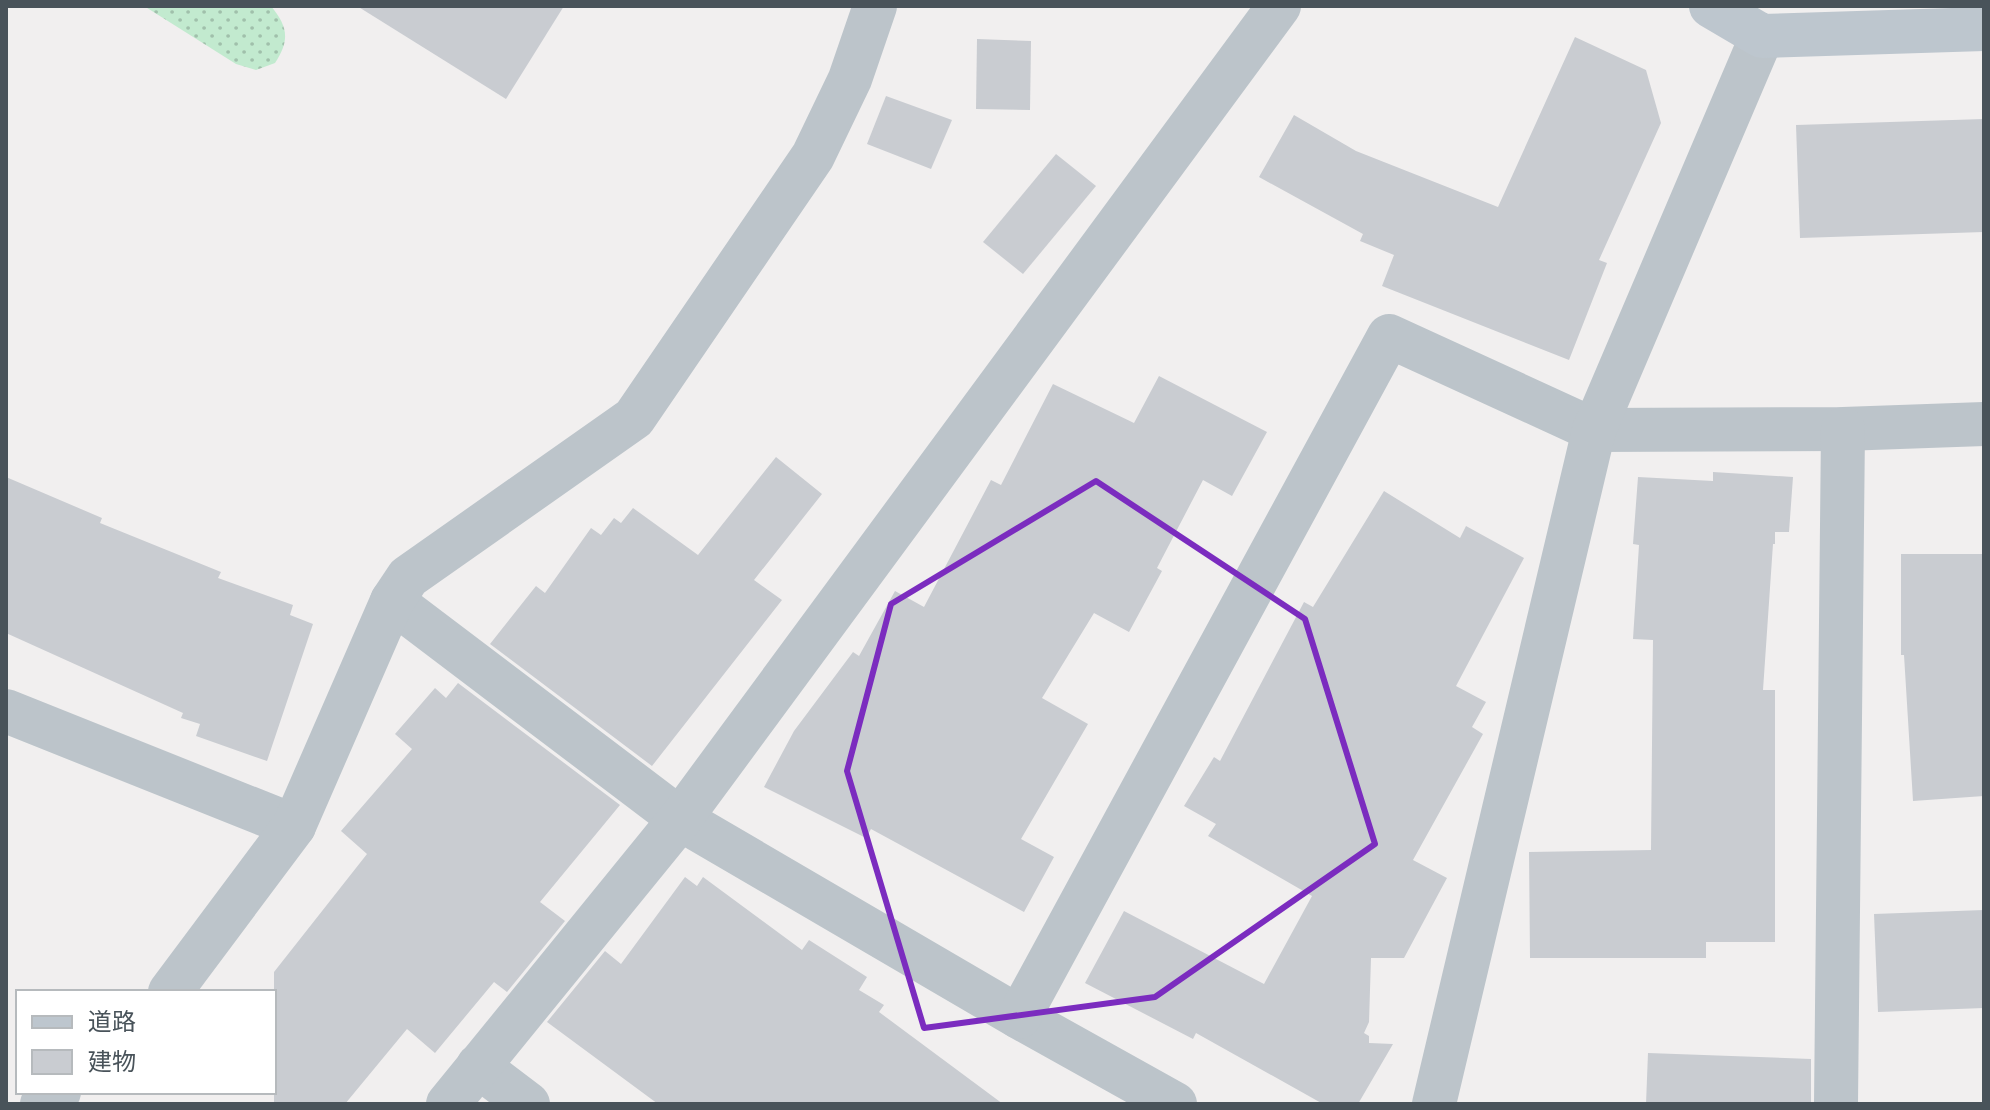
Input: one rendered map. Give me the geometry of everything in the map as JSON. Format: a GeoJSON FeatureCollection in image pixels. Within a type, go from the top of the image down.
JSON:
{"type":"FeatureCollection","features":[{"type":"Feature","properties":{"kind":"street"},"geometry":{"type":"LineString","coordinates":[[171,990],[294,826],[392,601],[408,577],[634,418],[813,156],[850,79],[875,6]]}},
{"type":"Feature","properties":{"kind":"street"},"geometry":{"type":"LineString","coordinates":[[448,1104],[680,819],[1279,6]]}},
{"type":"Feature","properties":{"kind":"street"},"geometry":{"type":"LineString","coordinates":[[1711,6],[1762,36],[1984,29]]}},
{"type":"Feature","properties":{"kind":"street"},"geometry":{"type":"LineString","coordinates":[[1434,1104],[1594,430],[1762,36]]}},
{"type":"Feature","properties":{"kind":"street"},"geometry":{"type":"LineString","coordinates":[[1019,1017],[1389,336],[1594,430],[1843,429],[1984,424]]}},
{"type":"Feature","properties":{"kind":"street"},"geometry":{"type":"LineString","coordinates":[[1836,1104],[1843,429]]}},
{"type":"Feature","properties":{"kind":"street"},"geometry":{"type":"LineString","coordinates":[[392,601],[680,819],[1019,1017],[1175,1104]]}},
{"type":"Feature","properties":{"kind":"street"},"geometry":{"type":"LineString","coordinates":[[6,711],[294,826]]}},
{"type":"Feature","properties":{"kind":"street"},"geometry":{"type":"LineString","coordinates":[[478,1066],[528,1104]]}},
{"type":"Feature","properties":{"kind":"highlighted area"},"geometry":{"type":"Polygon","coordinates":[[[1096,481],[1305,619],[1375,844],[1155,997],[924,1028],[847,771],[891,604],[1096,481]]]}},
{"type":"Feature","properties":{"kind":"green space"},"geometry":{"type":"Polygon","coordinates":[[[144,6],[271,6],[284,27],[285,40],[275,63],[256,70],[236,64],[144,6]]]}},
{"type":"Feature","properties":{"kind":"building"},"geometry":{"type":"Polygon","coordinates":[[[357,6],[564,6],[506,99],[357,6]]]}},
{"type":"Feature","properties":{"kind":"building"},"geometry":{"type":"Polygon","coordinates":[[[1575,37],[1646,70],[1661,123],[1599,260],[1607,263],[1569,360],[1382,286],[1394,255],[1360,241],[1363,234],[1259,177],[1294,115],[1356,151],[1498,207],[1575,37]]]}},
{"type":"Feature","properties":{"kind":"building"},"geometry":{"type":"Polygon","coordinates":[[[977,39],[1031,41],[1030,110],[976,109],[977,39]]]}},
{"type":"Feature","properties":{"kind":"building"},"geometry":{"type":"Polygon","coordinates":[[[886,96],[952,120],[931,169],[867,144],[886,96]]]}},
{"type":"Feature","properties":{"kind":"building"},"geometry":{"type":"Polygon","coordinates":[[[1984,119],[1984,232],[1800,238],[1796,125],[1984,119]]]}},
{"type":"Feature","properties":{"kind":"building"},"geometry":{"type":"Polygon","coordinates":[[[1056,154],[1096,186],[1023,274],[983,242],[1056,154]]]}},
{"type":"Feature","properties":{"kind":"building"},"geometry":{"type":"Polygon","coordinates":[[[1159,376],[1267,432],[1232,496],[1203,480],[1157,568],[1162,571],[1129,632],[1094,613],[1042,698],[1088,724],[1021,839],[1054,857],[1024,912],[871,829],[866,838],[764,787],[794,731],[853,652],[859,656],[895,591],[924,607],[991,480],[1001,485],[1053,384],[1134,423],[1159,376]]]}},
{"type":"Feature","properties":{"kind":"building"},"geometry":{"type":"Polygon","coordinates":[[[776,457],[822,494],[754,580],[782,600],[652,766],[490,644],[536,586],[545,593],[591,528],[601,535],[614,518],[621,523],[633,508],[698,555],[776,457]]]}},
{"type":"Feature","properties":{"kind":"building"},"geometry":{"type":"Polygon","coordinates":[[[1713,472],[1793,477],[1789,532],[1775,532],[1773,544],[1763,690],[1775,690],[1775,942],[1706,942],[1706,958],[1530,958],[1529,852],[1651,850],[1653,640],[1633,639],[1639,545],[1633,544],[1638,477],[1713,481],[1713,472]]]}},
{"type":"Feature","properties":{"kind":"building"},"geometry":{"type":"Polygon","coordinates":[[[6,477],[102,518],[100,523],[221,572],[218,578],[293,605],[290,615],[313,624],[267,761],[196,736],[200,724],[181,718],[183,713],[6,633],[6,477]]]}},
{"type":"Feature","properties":{"kind":"building"},"geometry":{"type":"Polygon","coordinates":[[[1384,491],[1460,538],[1466,526],[1524,558],[1456,686],[1486,702],[1472,727],[1483,734],[1413,860],[1447,878],[1404,958],[1371,958],[1369,1022],[1364,1033],[1369,1036],[1369,1043],[1393,1044],[1358,1104],[1323,1104],[1196,1033],[1193,1039],[1085,983],[1124,911],[1264,984],[1312,896],[1208,836],[1216,824],[1184,806],[1214,757],[1220,761],[1304,602],[1313,607],[1384,491]]]}},
{"type":"Feature","properties":{"kind":"building"},"geometry":{"type":"Polygon","coordinates":[[[1901,554],[1984,554],[1984,796],[1913,801],[1904,655],[1901,655],[1901,554]]]}},
{"type":"Feature","properties":{"kind":"building"},"geometry":{"type":"Polygon","coordinates":[[[458,683],[620,805],[540,902],[565,921],[507,992],[494,982],[435,1053],[407,1029],[345,1104],[274,1104],[274,972],[367,854],[341,831],[412,749],[395,734],[435,688],[446,698],[458,683]]]}},
{"type":"Feature","properties":{"kind":"building"},"geometry":{"type":"Polygon","coordinates":[[[685,877],[697,886],[703,877],[802,950],[809,940],[867,977],[859,990],[884,1005],[879,1012],[1003,1104],[658,1104],[547,1022],[605,951],[621,964],[685,877]]]}},
{"type":"Feature","properties":{"kind":"building"},"geometry":{"type":"Polygon","coordinates":[[[1984,910],[1984,1008],[1878,1012],[1874,914],[1984,910]]]}},
{"type":"Feature","properties":{"kind":"building"},"geometry":{"type":"Polygon","coordinates":[[[1648,1053],[1811,1059],[1811,1104],[1646,1104],[1648,1053]]]}}]}
